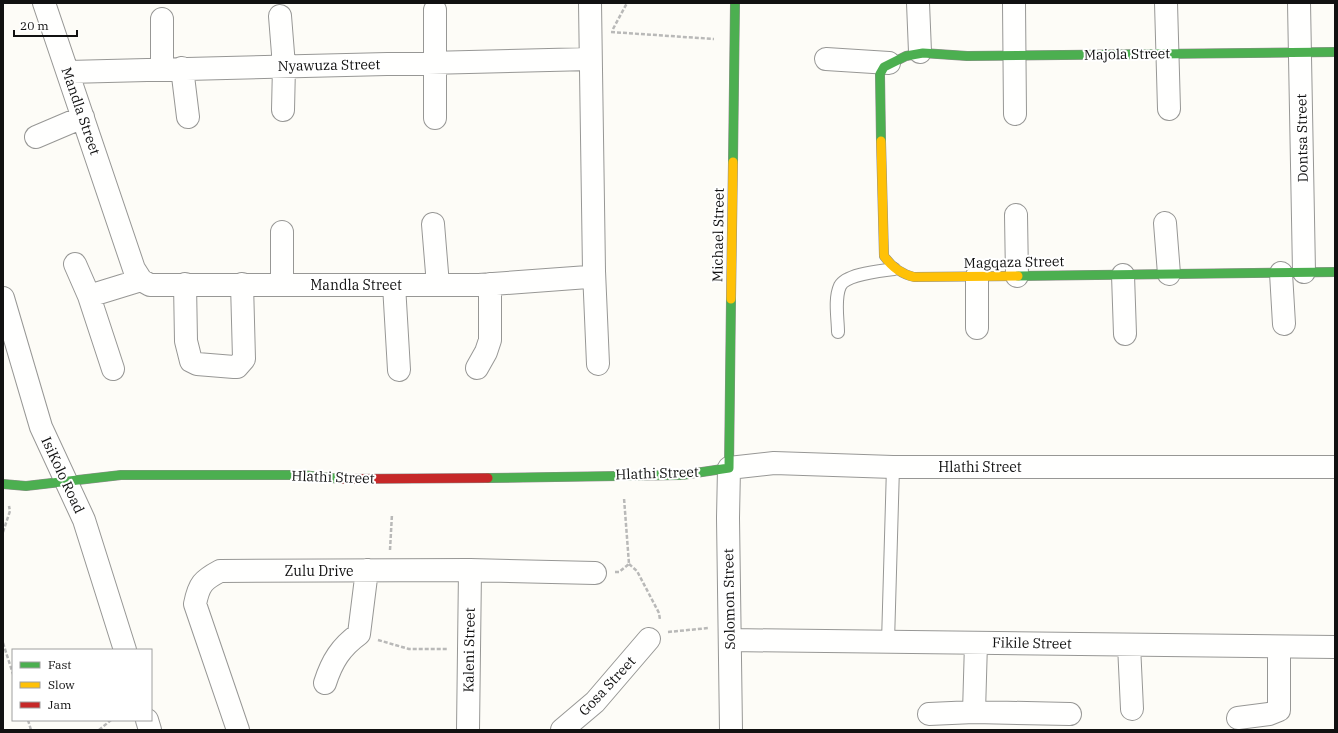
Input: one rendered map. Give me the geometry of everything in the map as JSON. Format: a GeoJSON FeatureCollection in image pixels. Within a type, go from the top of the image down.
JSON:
{"type":"FeatureCollection","features":[{"type":"Feature","properties":{"kind":"street","name":"Mandla Street"},"geometry":{"type":"LineString","coordinates":[[44,3],[134,269],[141,280],[150,284],[490,284],[588,277],[594,271]]}},
{"type":"Feature","properties":{"kind":"street"},"geometry":{"type":"LineString","coordinates":[[590,3],[594,271],[598,364]]}},
{"type":"Feature","properties":{"kind":"street","name":"Michael Street"},"geometry":{"type":"LineString","coordinates":[[729,468],[735,3]]}},
{"type":"Feature","properties":{"kind":"street"},"geometry":{"type":"LineString","coordinates":[[918,3],[920,52]]}},
{"type":"Feature","properties":{"kind":"street"},"geometry":{"type":"LineString","coordinates":[[1166,3],[1166,54],[1169,109]]}},
{"type":"Feature","properties":{"kind":"street","name":"Dontsa Street"},"geometry":{"type":"LineString","coordinates":[[1299,3],[1304,272]]}},
{"type":"Feature","properties":{"kind":"street"},"geometry":{"type":"LineString","coordinates":[[1014,4],[1015,114]]}},
{"type":"Feature","properties":{"kind":"street"},"geometry":{"type":"LineString","coordinates":[[435,10],[436,118]]}},
{"type":"Feature","properties":{"kind":"street"},"geometry":{"type":"LineString","coordinates":[[280,16],[284,66],[284,110]]}},
{"type":"Feature","properties":{"kind":"street"},"geometry":{"type":"LineString","coordinates":[[162,19],[172,68],[188,117]]}},
{"type":"Feature","properties":{"kind":"street","name":"Majola Street"},"geometry":{"type":"LineString","coordinates":[[884,68],[911,53],[920,52],[967,56],[1335,52]]}},
{"type":"Feature","properties":{"kind":"street","name":"Nyawuza Street"},"geometry":{"type":"LineString","coordinates":[[68,72],[172,68],[590,59]]}},
{"type":"Feature","properties":{"kind":"street"},"geometry":{"type":"LineString","coordinates":[[826,59],[884,68],[884,256],[894,269]]}},
{"type":"Feature","properties":{"kind":"street"},"geometry":{"type":"LineString","coordinates":[[36,137],[83,117]]}},
{"type":"Feature","properties":{"kind":"street"},"geometry":{"type":"LineString","coordinates":[[1016,215],[1017,276]]}},
{"type":"Feature","properties":{"kind":"street"},"geometry":{"type":"LineString","coordinates":[[1165,223],[1169,274]]}},
{"type":"Feature","properties":{"kind":"street"},"geometry":{"type":"LineString","coordinates":[[433,224],[438,285]]}},
{"type":"Feature","properties":{"kind":"street"},"geometry":{"type":"LineString","coordinates":[[282,232],[282,285]]}},
{"type":"Feature","properties":{"kind":"street"},"geometry":{"type":"LineString","coordinates":[[75,264],[89,296],[113,370]]}},
{"type":"Feature","properties":{"kind":"street","name":"Magqaza Street"},"geometry":{"type":"LineString","coordinates":[[894,269],[903,275],[914,277],[1335,272]]}},
{"type":"Feature","properties":{"kind":"street"},"geometry":{"type":"LineString","coordinates":[[1282,273],[1284,324]]}},
{"type":"Feature","properties":{"kind":"street"},"geometry":{"type":"LineString","coordinates":[[1123,275],[1125,334]]}},
{"type":"Feature","properties":{"kind":"street"},"geometry":{"type":"LineString","coordinates":[[977,276],[977,328]]}},
{"type":"Feature","properties":{"kind":"street"},"geometry":{"type":"LineString","coordinates":[[89,296],[141,280]]}},
{"type":"Feature","properties":{"kind":"street"},"geometry":{"type":"LineString","coordinates":[[185,284],[186,341],[191,361],[197,364],[237,367],[244,359],[242,284]]}},
{"type":"Feature","properties":{"kind":"street"},"geometry":{"type":"LineString","coordinates":[[477,368],[486,352],[490,340],[490,284]]}},
{"type":"Feature","properties":{"kind":"street"},"geometry":{"type":"LineString","coordinates":[[394,285],[399,370]]}},
{"type":"Feature","properties":{"kind":"street","name":"IsiKolo Road"},"geometry":{"type":"LineString","coordinates":[[3,298],[41,427],[84,520],[125,649]]}},
{"type":"Feature","properties":{"kind":"street","name":"Hlathi Street"},"geometry":{"type":"LineString","coordinates":[[3,484],[26,486],[128,475],[302,475],[343,479],[682,475],[774,463],[893,467],[1335,467]]}},
{"type":"Feature","properties":{"kind":"street","name":"Solomon Street"},"geometry":{"type":"LineString","coordinates":[[729,468],[729,634],[731,730]]}},
{"type":"Feature","properties":{"kind":"street"},"geometry":{"type":"LineString","coordinates":[[325,683],[330,666],[338,654],[344,646],[359,634],[367,570]]}},
{"type":"Feature","properties":{"kind":"street","name":"Zulu Drive"},"geometry":{"type":"LineString","coordinates":[[238,730],[196,604],[198,589],[207,578],[220,571],[470,570],[594,573]]}},
{"type":"Feature","properties":{"kind":"street","name":"Kaleni Street"},"geometry":{"type":"LineString","coordinates":[[468,730],[470,570]]}},
{"type":"Feature","properties":{"kind":"street","name":"Fikile Street"},"geometry":{"type":"LineString","coordinates":[[729,634],[888,642],[1335,647]]}},
{"type":"Feature","properties":{"kind":"street","name":"Gosa Street"},"geometry":{"type":"LineString","coordinates":[[562,730],[595,702],[655,636]]}},
{"type":"Feature","properties":{"kind":"street"},"geometry":{"type":"LineString","coordinates":[[974,712],[976,643]]}},
{"type":"Feature","properties":{"kind":"street"},"geometry":{"type":"LineString","coordinates":[[1129,645],[1132,709]]}},
{"type":"Feature","properties":{"kind":"street"},"geometry":{"type":"LineString","coordinates":[[1238,718],[1269,714],[1279,710],[1279,647]]}},
{"type":"Feature","properties":{"kind":"street"},"geometry":{"type":"LineString","coordinates":[[929,714],[974,712],[1070,714]]}},
{"type":"Feature","properties":{"kind":"lane"},"geometry":{"type":"LineString","coordinates":[[838,332],[838,294],[840,285],[849,278],[894,269]]}},
{"type":"Feature","properties":{"kind":"lane"},"geometry":{"type":"LineString","coordinates":[[888,642],[893,467]]}},
{"type":"Feature","properties":{"kind":"path"},"geometry":{"type":"LineString","coordinates":[[590,59],[611,32],[627,3]]}},
{"type":"Feature","properties":{"kind":"path"},"geometry":{"type":"LineString","coordinates":[[611,32],[734,40]]}},
{"type":"Feature","properties":{"kind":"path"},"geometry":{"type":"LineString","coordinates":[[621,475],[629,564],[637,571],[659,613],[655,636],[700,628],[729,634]]}},
{"type":"Feature","properties":{"kind":"path"},"geometry":{"type":"LineString","coordinates":[[3,532],[10,511],[8,504]]}},
{"type":"Feature","properties":{"kind":"path"},"geometry":{"type":"LineString","coordinates":[[390,570],[392,514]]}},
{"type":"Feature","properties":{"kind":"path"},"geometry":{"type":"LineString","coordinates":[[594,573],[619,572],[629,564]]}},
{"type":"Feature","properties":{"kind":"path"},"geometry":{"type":"LineString","coordinates":[[359,634],[409,649],[457,648],[470,643]]}},
{"type":"Feature","properties":{"kind":"path"},"geometry":{"type":"LineString","coordinates":[[3,643],[12,671]]}},
{"type":"Feature","properties":{"kind":"path"},"geometry":{"type":"LineString","coordinates":[[99,730],[110,721]]}},
{"type":"Feature","properties":{"kind":"traffic: fast"},"geometry":{"type":"LineString","coordinates":[[733,162],[735,3]]}},
{"type":"Feature","properties":{"kind":"traffic: fast"},"geometry":{"type":"LineString","coordinates":[[881,141],[880,74],[884,67],[906,56],[923,53],[967,56],[1335,52]]}},
{"type":"Feature","properties":{"kind":"traffic: fast"},"geometry":{"type":"LineString","coordinates":[[1018,276],[1335,272]]}},
{"type":"Feature","properties":{"kind":"traffic: fast"},"geometry":{"type":"LineString","coordinates":[[488,478],[682,475],[729,468],[731,299]]}},
{"type":"Feature","properties":{"kind":"traffic: fast"},"geometry":{"type":"LineString","coordinates":[[3,484],[26,486],[121,475],[302,475],[341,479]]}},
{"type":"Feature","properties":{"kind":"traffic: slow"},"geometry":{"type":"LineString","coordinates":[[881,141],[884,256],[890,264],[897,270],[914,277],[1018,276]]}},
{"type":"Feature","properties":{"kind":"traffic: slow"},"geometry":{"type":"LineString","coordinates":[[731,299],[733,162]]}},
{"type":"Feature","properties":{"kind":"traffic: jam"},"geometry":{"type":"LineString","coordinates":[[341,479],[488,478]]}}]}
